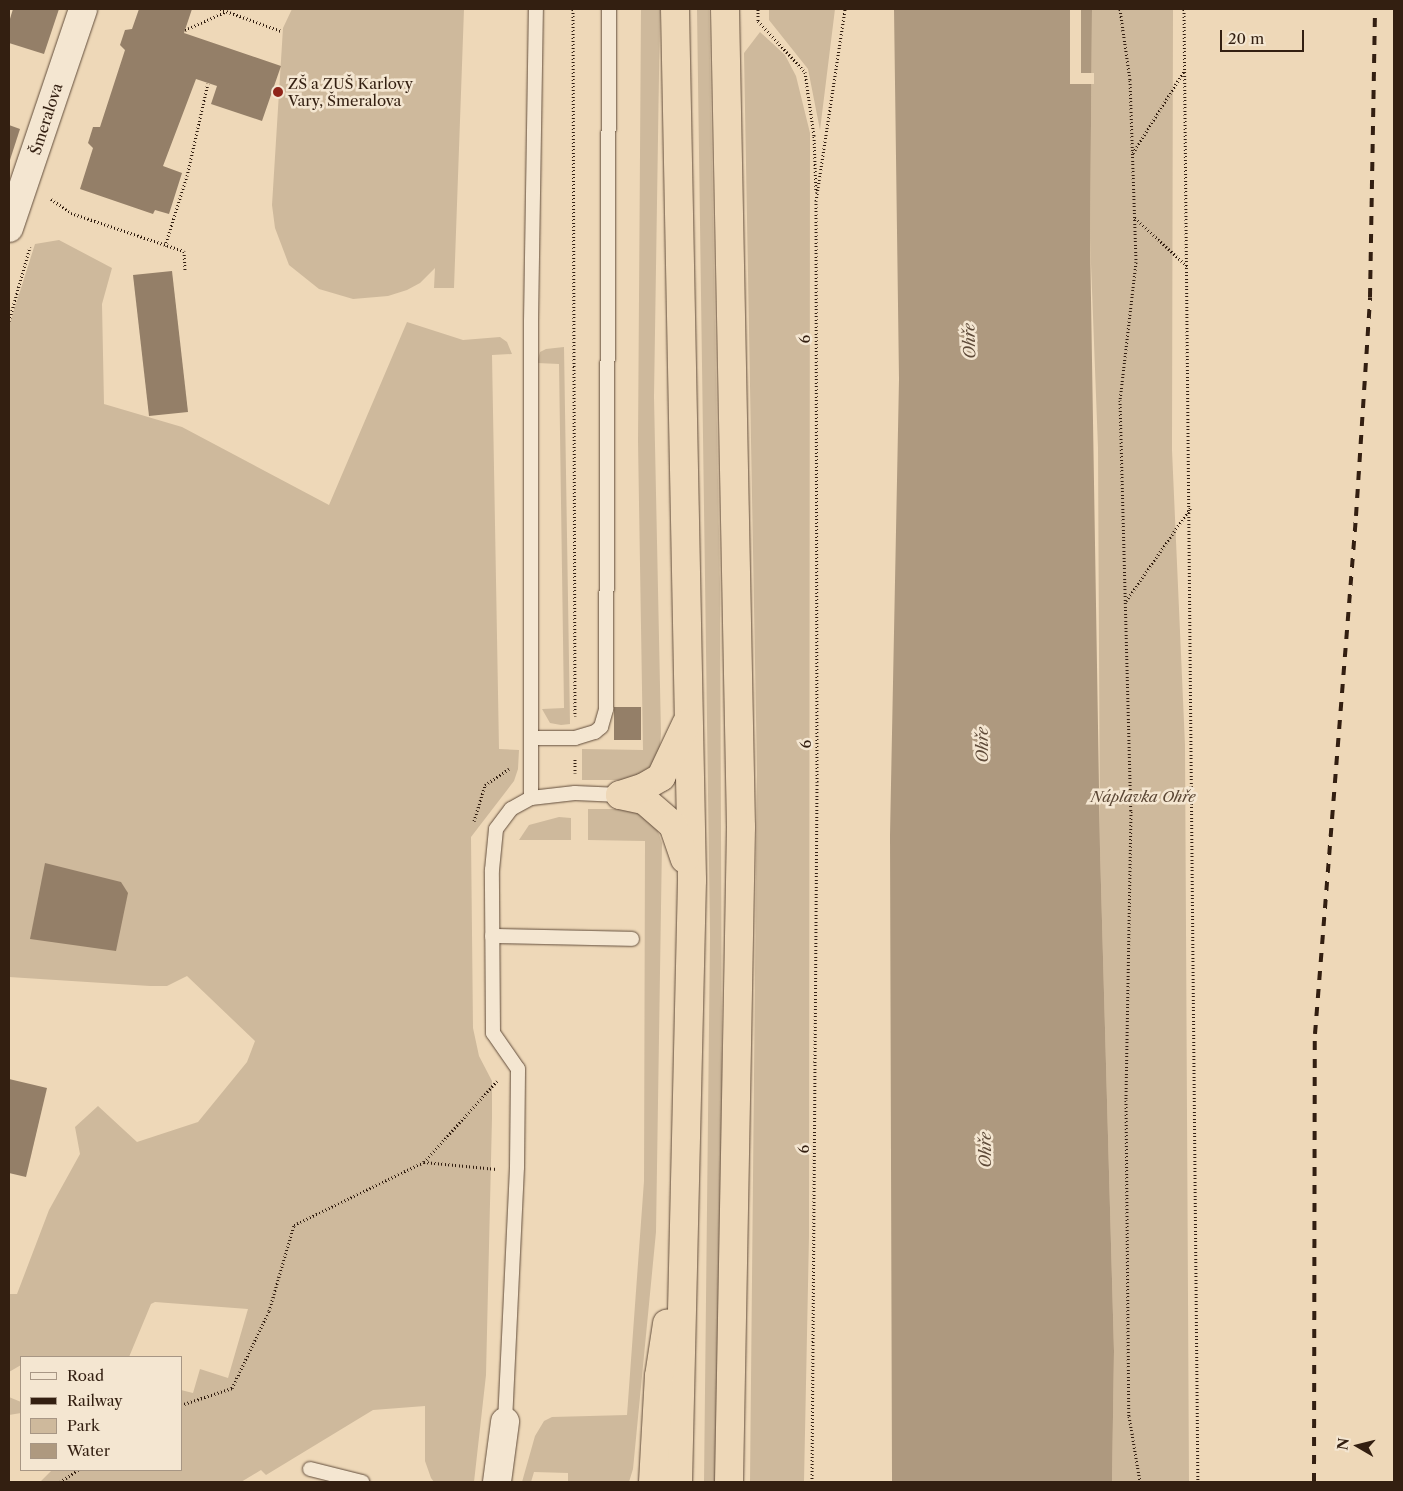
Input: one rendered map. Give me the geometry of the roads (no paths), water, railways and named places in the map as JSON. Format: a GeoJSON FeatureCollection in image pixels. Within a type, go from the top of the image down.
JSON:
{"type":"FeatureCollection","features":[{"type":"Feature","properties":{"kind":"highway"},"geometry":{"type":"LineString","coordinates":[[675,9],[691,713],[692,880],[678,1482]]}},
{"type":"Feature","properties":{"kind":"highway"},"geometry":{"type":"LineString","coordinates":[[725,9],[741,827],[729,1482]]}},
{"type":"Feature","properties":{"kind":"highway"},"geometry":{"type":"LineString","coordinates":[[620,795],[644,787],[660,777],[691,713]]}},
{"type":"Feature","properties":{"kind":"highway"},"geometry":{"type":"LineString","coordinates":[[620,795],[644,800],[673,825],[692,880]]}},
{"type":"Feature","properties":{"kind":"highway"},"geometry":{"type":"LineString","coordinates":[[653,1482],[660,1376],[684,1204]]}},
{"type":"Feature","properties":{"kind":"street","name":"Šmeralova"},"geometry":{"type":"LineString","coordinates":[[11,217],[83,9]]}},
{"type":"Feature","properties":{"kind":"street"},"geometry":{"type":"LineString","coordinates":[[497,1482],[505,1422]]}},
{"type":"Feature","properties":{"kind":"lane"},"geometry":{"type":"LineString","coordinates":[[531,798],[531,311],[536,9]]}},
{"type":"Feature","properties":{"kind":"lane"},"geometry":{"type":"LineString","coordinates":[[532,738],[575,738],[594,732],[601,727],[606,709],[609,9]]}},
{"type":"Feature","properties":{"kind":"lane"},"geometry":{"type":"LineString","coordinates":[[505,1422],[518,1167],[518,1069],[493,1033],[492,936],[496,829],[511,809],[531,798],[575,793],[620,795]]}},
{"type":"Feature","properties":{"kind":"lane"},"geometry":{"type":"LineString","coordinates":[[492,936],[632,939]]}},
{"type":"Feature","properties":{"kind":"lane"},"geometry":{"type":"LineString","coordinates":[[310,1469],[362,1482]]}},
{"type":"Feature","properties":{"kind":"water","name":"Ohře"},"geometry":{"type":"Polygon","coordinates":[[[894,9],[1092,9],[1090,238],[1100,849],[1114,1351],[1112,1482],[892,1482],[890,835],[899,379],[894,9]]]}},
{"type":"Feature","properties":{"kind":"railway"},"geometry":{"type":"LineString","coordinates":[[1314,1482],[1315,1034],[1356,516],[1370,297],[1375,9]]}},
{"type":"Feature","properties":{"kind":"place","name":"ZŠ a ZUŠ Karlovy Vary, Šmeralova"},"geometry":{"type":"Point","coordinates":[278,92]}},
{"type":"Feature","properties":{"kind":"park label","name":"Náplavka Ohře"},"geometry":{"type":"Point","coordinates":[1143,797]}}]}
